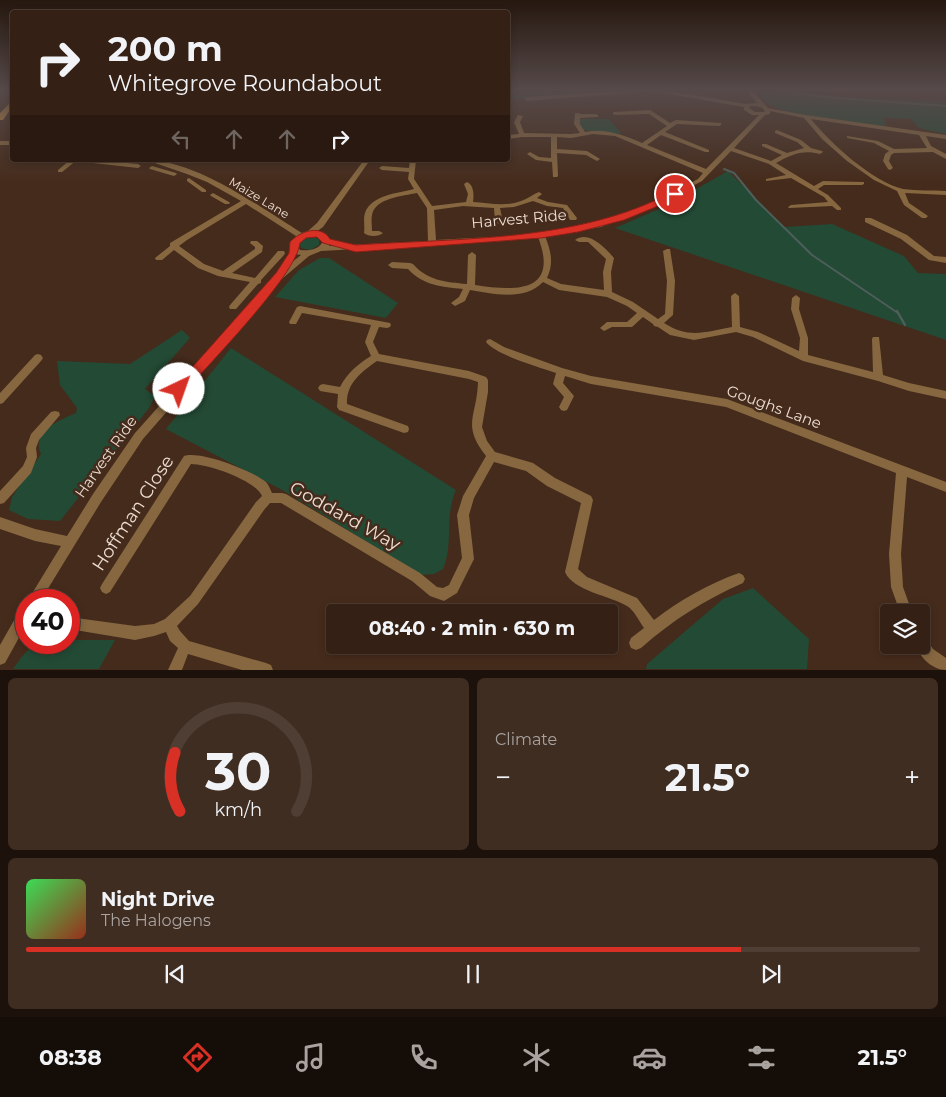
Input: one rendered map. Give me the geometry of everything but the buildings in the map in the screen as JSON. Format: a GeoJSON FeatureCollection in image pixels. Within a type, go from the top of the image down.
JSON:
{"type":"FeatureCollection","features":[{"type":"Feature","properties":{"kind":"street"},"geometry":{"type":"LineString","coordinates":[[516,121],[522,135]]}},
{"type":"Feature","properties":{"kind":"street"},"geometry":{"type":"LineString","coordinates":[[577,121],[583,133]]}},
{"type":"Feature","properties":{"kind":"street"},"geometry":{"type":"LineString","coordinates":[[664,121],[670,125]]}},
{"type":"Feature","properties":{"kind":"street","name":"Harvest Ride"},"geometry":{"type":"LineString","coordinates":[[41,589],[69,542],[139,436],[280,276],[308,254],[321,249],[370,248],[541,235],[578,229],[621,218],[655,204],[700,180],[756,121]]}},
{"type":"Feature","properties":{"kind":"street"},"geometry":{"type":"LineString","coordinates":[[811,121],[856,164],[882,181],[900,190],[946,193]]}},
{"type":"Feature","properties":{"kind":"street"},"geometry":{"type":"LineString","coordinates":[[837,121],[946,137]]}},
{"type":"Feature","properties":{"kind":"street"},"geometry":{"type":"LineString","coordinates":[[644,144],[662,133],[670,125],[686,122],[719,124]]}},
{"type":"Feature","properties":{"kind":"street"},"geometry":{"type":"LineString","coordinates":[[510,137],[522,135],[554,136],[583,133],[616,134],[644,144],[705,173]]}},
{"type":"Feature","properties":{"kind":"street"},"geometry":{"type":"LineString","coordinates":[[662,133],[707,151]]}},
{"type":"Feature","properties":{"kind":"street"},"geometry":{"type":"LineString","coordinates":[[921,133],[933,150],[946,157]]}},
{"type":"Feature","properties":{"kind":"street"},"geometry":{"type":"LineString","coordinates":[[554,136],[555,176]]}},
{"type":"Feature","properties":{"kind":"street"},"geometry":{"type":"LineString","coordinates":[[780,136],[800,141],[809,149],[820,152]]}},
{"type":"Feature","properties":{"kind":"street"},"geometry":{"type":"LineString","coordinates":[[849,137],[876,142],[893,151],[933,150]]}},
{"type":"Feature","properties":{"kind":"street"},"geometry":{"type":"LineString","coordinates":[[768,145],[786,155]]}},
{"type":"Feature","properties":{"kind":"street"},"geometry":{"type":"LineString","coordinates":[[730,149],[771,163],[837,206],[791,206]]}},
{"type":"Feature","properties":{"kind":"street"},"geometry":{"type":"LineString","coordinates":[[771,163],[786,155],[809,149]]}},
{"type":"Feature","properties":{"kind":"street"},"geometry":{"type":"LineString","coordinates":[[554,151],[587,153],[597,159]]}},
{"type":"Feature","properties":{"kind":"street"},"geometry":{"type":"LineString","coordinates":[[890,168],[886,161],[888,154],[893,151]]}},
{"type":"Feature","properties":{"kind":"street"},"geometry":{"type":"LineString","coordinates":[[530,154],[538,159],[554,160]]}},
{"type":"Feature","properties":{"kind":"street"},"geometry":{"type":"LineString","coordinates":[[60,172],[72,162]]}},
{"type":"Feature","properties":{"kind":"street"},"geometry":{"type":"LineString","coordinates":[[95,162],[126,162],[138,166]]}},
{"type":"Feature","properties":{"kind":"street","name":"Maize Lane"},"geometry":{"type":"LineString","coordinates":[[160,162],[170,164],[206,180],[301,236]]}},
{"type":"Feature","properties":{"kind":"street"},"geometry":{"type":"LineString","coordinates":[[301,236],[311,233],[332,209],[366,162]]}},
{"type":"Feature","properties":{"kind":"street"},"geometry":{"type":"LineString","coordinates":[[413,162],[410,179],[416,191],[430,208],[432,242]]}},
{"type":"Feature","properties":{"kind":"street"},"geometry":{"type":"LineString","coordinates":[[162,170],[170,164]]}},
{"type":"Feature","properties":{"kind":"street"},"geometry":{"type":"LineString","coordinates":[[152,168],[174,174]]}},
{"type":"Feature","properties":{"kind":"street"},"geometry":{"type":"LineString","coordinates":[[382,168],[411,170]]}},
{"type":"Feature","properties":{"kind":"street"},"geometry":{"type":"LineString","coordinates":[[768,180],[790,176]]}},
{"type":"Feature","properties":{"kind":"street"},"geometry":{"type":"LineString","coordinates":[[189,180],[198,184],[204,191]]}},
{"type":"Feature","properties":{"kind":"street"},"geometry":{"type":"LineString","coordinates":[[198,184],[206,180]]}},
{"type":"Feature","properties":{"kind":"street"},"geometry":{"type":"LineString","coordinates":[[813,189],[831,182],[862,183]]}},
{"type":"Feature","properties":{"kind":"street"},"geometry":{"type":"LineString","coordinates":[[467,184],[471,194],[469,204]]}},
{"type":"Feature","properties":{"kind":"street"},"geometry":{"type":"LineString","coordinates":[[900,190],[906,204],[924,216]]}},
{"type":"Feature","properties":{"kind":"street"},"geometry":{"type":"LineString","coordinates":[[380,233],[368,233],[369,212],[373,207],[382,200],[416,191]]}},
{"type":"Feature","properties":{"kind":"street"},"geometry":{"type":"LineString","coordinates":[[216,196],[229,193]]}},
{"type":"Feature","properties":{"kind":"street"},"geometry":{"type":"LineString","coordinates":[[216,196],[227,203]]}},
{"type":"Feature","properties":{"kind":"street"},"geometry":{"type":"LineString","coordinates":[[430,208],[469,204],[497,208],[523,203],[536,196],[547,204],[565,206],[573,218]]}},
{"type":"Feature","properties":{"kind":"street"},"geometry":{"type":"LineString","coordinates":[[159,258],[173,246],[245,202]]}},
{"type":"Feature","properties":{"kind":"street"},"geometry":{"type":"LineString","coordinates":[[497,208],[499,222]]}},
{"type":"Feature","properties":{"kind":"street"},"geometry":{"type":"LineString","coordinates":[[321,249],[332,209]]}},
{"type":"Feature","properties":{"kind":"street"},"geometry":{"type":"LineString","coordinates":[[868,220],[880,222],[932,258],[946,260]]}},
{"type":"Feature","properties":{"kind":"street","name":"Harvest Ride"},"geometry":{"type":"LineString","coordinates":[[311,233],[349,248]]}},
{"type":"Feature","properties":{"kind":"street"},"geometry":{"type":"LineString","coordinates":[[392,265],[410,266],[418,276],[431,283],[516,292],[532,288],[543,279],[548,271],[549,261],[541,235]]}},
{"type":"Feature","properties":{"kind":"street","name":"Harvest Ride"},"geometry":{"type":"LineString","coordinates":[[280,276],[295,248],[295,242],[301,236]]}},
{"type":"Feature","properties":{"kind":"street"},"geometry":{"type":"LineString","coordinates":[[579,240],[590,240],[610,258],[607,272],[608,294]]}},
{"type":"Feature","properties":{"kind":"street"},"geometry":{"type":"LineString","coordinates":[[225,274],[259,250],[259,246],[254,243]]}},
{"type":"Feature","properties":{"kind":"street"},"geometry":{"type":"LineString","coordinates":[[173,246],[201,266],[225,274],[258,281]]}},
{"type":"Feature","properties":{"kind":"street"},"geometry":{"type":"LineString","coordinates":[[295,248],[308,254]]}},
{"type":"Feature","properties":{"kind":"street"},"geometry":{"type":"LineString","coordinates":[[657,324],[669,315],[671,281],[667,251]]}},
{"type":"Feature","properties":{"kind":"street"},"geometry":{"type":"LineString","coordinates":[[233,308],[281,252]]}},
{"type":"Feature","properties":{"kind":"street"},"geometry":{"type":"LineString","coordinates":[[456,303],[462,299],[470,287],[472,255]]}},
{"type":"Feature","properties":{"kind":"street"},"geometry":{"type":"LineString","coordinates":[[543,279],[559,287],[608,294],[630,304],[642,314],[673,333],[694,337],[736,329],[755,334],[803,357],[909,387],[946,395]]}},
{"type":"Feature","properties":{"kind":"street"},"geometry":{"type":"LineString","coordinates":[[735,296],[736,329]]}},
{"type":"Feature","properties":{"kind":"street"},"geometry":{"type":"LineString","coordinates":[[796,298],[795,309],[804,338],[803,357]]}},
{"type":"Feature","properties":{"kind":"street"},"geometry":{"type":"LineString","coordinates":[[293,322],[300,309],[387,325]]}},
{"type":"Feature","properties":{"kind":"street"},"geometry":{"type":"LineString","coordinates":[[604,328],[610,324],[629,325],[642,314]]}},
{"type":"Feature","properties":{"kind":"street"},"geometry":{"type":"LineString","coordinates":[[376,323],[369,342],[376,357]]}},
{"type":"Feature","properties":{"kind":"street"},"geometry":{"type":"LineString","coordinates":[[876,339],[878,377]]}},
{"type":"Feature","properties":{"kind":"street","name":"Goughs Lane"},"geometry":{"type":"LineString","coordinates":[[490,342],[503,345],[561,371],[592,380],[727,403],[946,487]]}},
{"type":"Feature","properties":{"kind":"street"},"geometry":{"type":"LineString","coordinates":[[404,429],[342,406],[343,391],[356,371],[376,357],[478,377],[483,380],[476,432],[480,442],[492,456],[530,467],[551,482],[587,500],[571,572],[583,581],[633,602],[652,629]]}},
{"type":"Feature","properties":{"kind":"street"},"geometry":{"type":"LineString","coordinates":[[0,400],[38,358]]}},
{"type":"Feature","properties":{"kind":"street"},"geometry":{"type":"LineString","coordinates":[[561,371],[558,384],[569,396],[564,407]]}},
{"type":"Feature","properties":{"kind":"street"},"geometry":{"type":"LineString","coordinates":[[323,388],[343,391]]}},
{"type":"Feature","properties":{"kind":"street"},"geometry":{"type":"LineString","coordinates":[[0,499],[22,476],[32,457],[31,448],[35,437],[55,415]]}},
{"type":"Feature","properties":{"kind":"street","name":"Goddard Way"},"geometry":{"type":"LineString","coordinates":[[80,625],[135,633],[154,630],[169,624],[194,600],[260,506],[268,498],[282,498],[416,577],[434,592],[444,595],[452,589],[468,559],[463,515],[469,496],[492,456]]}},
{"type":"Feature","properties":{"kind":"street","name":"Hoffman Close"},"geometry":{"type":"LineString","coordinates":[[106,588],[188,460],[201,459],[253,481],[264,488],[268,498]]}},
{"type":"Feature","properties":{"kind":"street"},"geometry":{"type":"LineString","coordinates":[[902,470],[895,554],[897,587],[903,604]]}},
{"type":"Feature","properties":{"kind":"street"},"geometry":{"type":"LineString","coordinates":[[0,523],[35,535],[69,542]]}},
{"type":"Feature","properties":{"kind":"street"},"geometry":{"type":"LineString","coordinates":[[636,644],[652,629],[716,587],[740,579]]}},
{"type":"Feature","properties":{"kind":"street"},"geometry":{"type":"LineString","coordinates":[[169,624],[185,646],[266,670]]}},
{"type":"Feature","properties":{"kind":"street"},"geometry":{"type":"LineString","coordinates":[[0,658],[15,633]]}},
{"type":"Feature","properties":{"kind":"street"},"geometry":{"type":"LineString","coordinates":[[175,670],[185,646]]}},
{"type":"Feature","properties":{"kind":"street"},"geometry":{"type":"LineString","coordinates":[[928,654],[946,666]]}},
{"type":"Feature","properties":{"kind":"green space"},"geometry":{"type":"Polygon","coordinates":[[[579,121],[611,121],[622,134],[583,130],[579,121]]]}},
{"type":"Feature","properties":{"kind":"green space"},"geometry":{"type":"Polygon","coordinates":[[[838,121],[885,121],[886,127],[838,121]]]}},
{"type":"Feature","properties":{"kind":"green space"},"geometry":{"type":"Polygon","coordinates":[[[913,121],[946,121],[946,134],[919,128],[913,121]]]}},
{"type":"Feature","properties":{"kind":"green space"},"geometry":{"type":"Polygon","coordinates":[[[728,171],[784,227],[832,224],[904,256],[918,273],[946,274],[946,340],[615,228],[666,206],[728,171]]]}},
{"type":"Feature","properties":{"kind":"green space"},"geometry":{"type":"Polygon","coordinates":[[[309,236],[319,239],[319,245],[310,250],[301,248],[299,242],[309,236]]]}},
{"type":"Feature","properties":{"kind":"green space"},"geometry":{"type":"Polygon","coordinates":[[[320,258],[329,258],[398,303],[386,318],[275,297],[299,270],[320,258]]]}},
{"type":"Feature","properties":{"kind":"green space"},"geometry":{"type":"Polygon","coordinates":[[[182,330],[190,338],[145,389],[155,396],[149,408],[60,521],[28,519],[9,510],[12,497],[41,454],[39,442],[44,432],[54,424],[76,413],[77,408],[60,385],[57,361],[130,364],[182,330]]]}},
{"type":"Feature","properties":{"kind":"green space"},"geometry":{"type":"Polygon","coordinates":[[[231,348],[456,490],[450,510],[448,550],[443,569],[434,574],[421,575],[284,491],[166,429],[231,348]]]}},
{"type":"Feature","properties":{"kind":"green space"},"geometry":{"type":"Polygon","coordinates":[[[753,588],[809,639],[807,669],[646,669],[647,664],[723,599],[753,588]]]}},
{"type":"Feature","properties":{"kind":"green space"},"geometry":{"type":"Polygon","coordinates":[[[80,640],[115,640],[99,669],[13,669],[24,654],[80,654],[80,640]]]}},
{"type":"Feature","properties":{"kind":"waterway"},"geometry":{"type":"LineString","coordinates":[[724,169],[734,173],[756,200],[812,255],[898,313]]}},
{"type":"Feature","properties":{"kind":"waterway"},"geometry":{"type":"LineString","coordinates":[[897,311],[905,325]]}},
{"type":"Feature","properties":{"kind":"route"},"geometry":{"type":"LineString","coordinates":[[179,389],[280,276],[294,253],[295,242],[304,235],[318,234],[326,238],[326,241],[356,249],[541,235],[598,225],[621,218],[675,194]]}}]}
